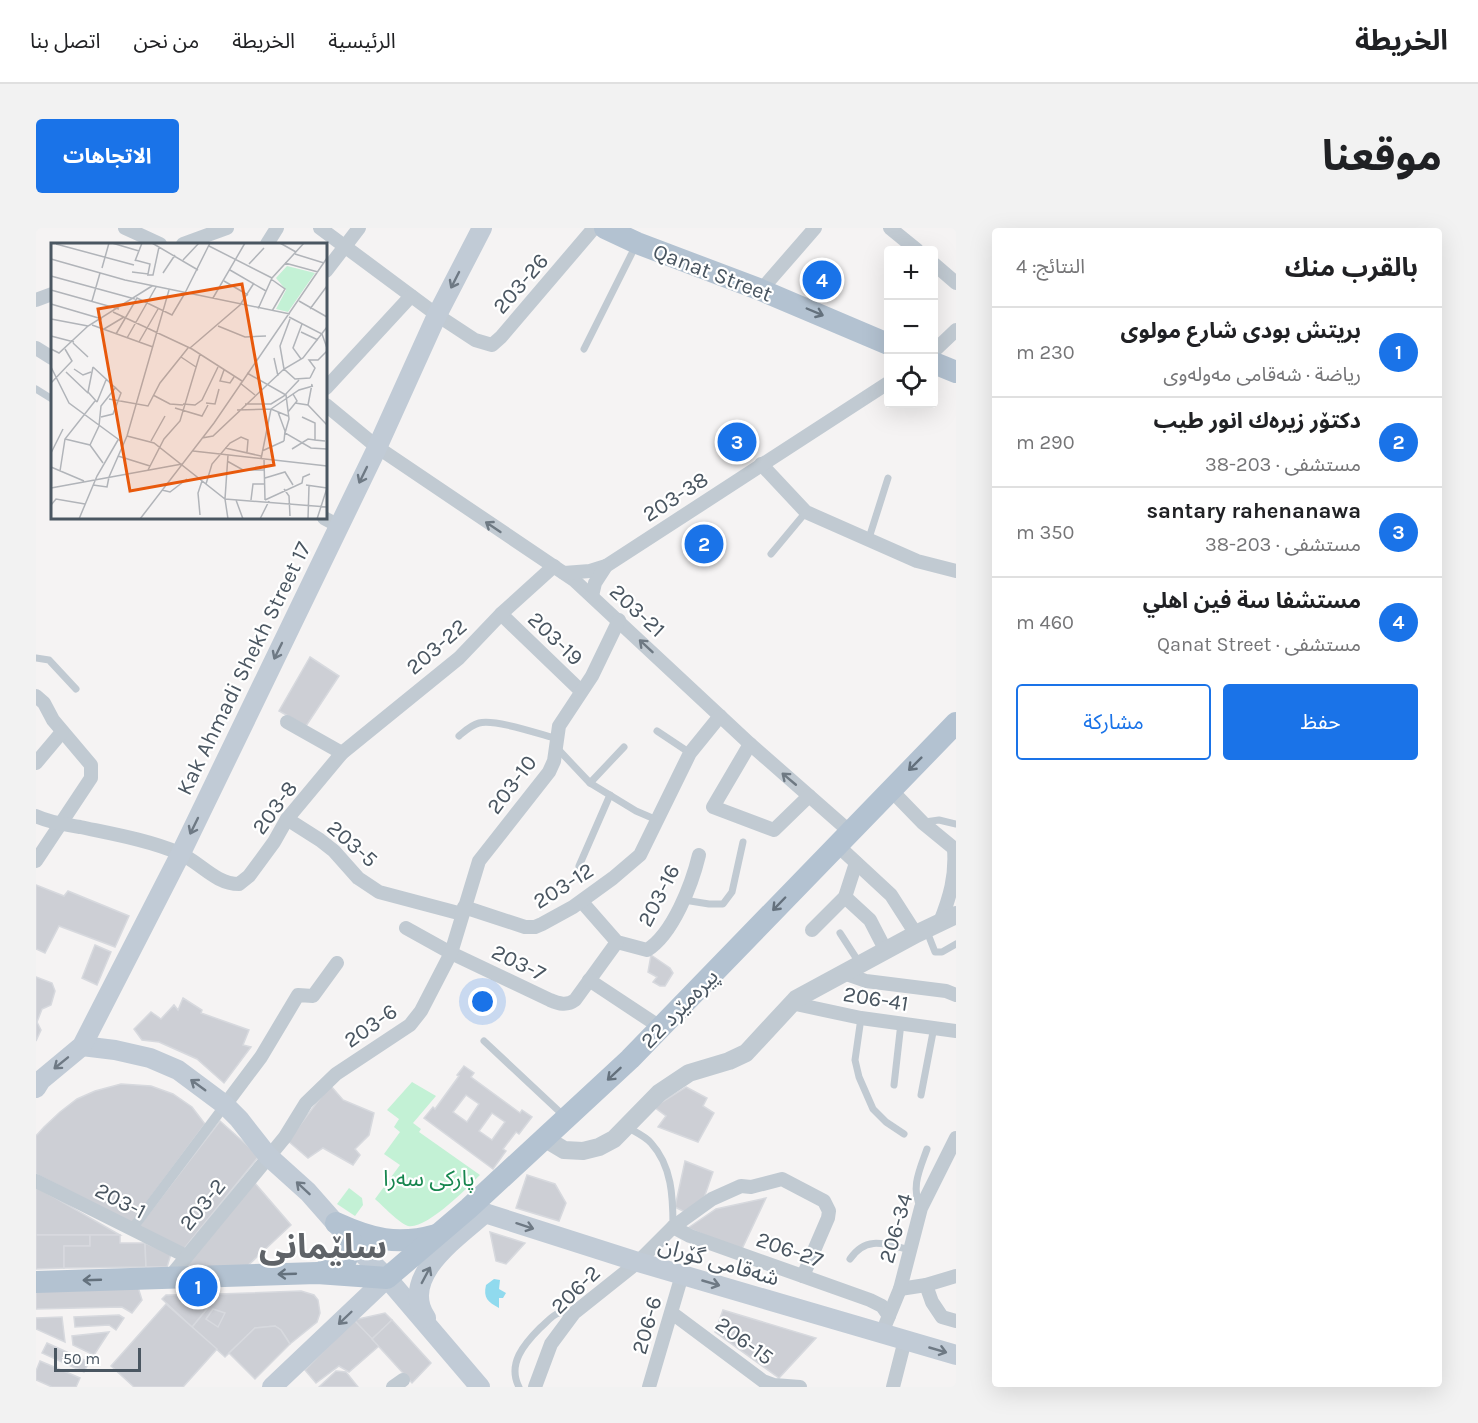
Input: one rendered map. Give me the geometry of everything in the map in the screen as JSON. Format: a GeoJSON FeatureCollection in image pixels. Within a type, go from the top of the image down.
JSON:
{"type":"FeatureCollection","features":[{"type":"Feature","properties":{"kind":"main road","name":"Kak Ahmadi Shekh Street 17"},"geometry":{"type":"LineString","coordinates":[[38,1082],[82,1046],[181,853],[331,522],[377,447],[437,315],[482,228]]}},
{"type":"Feature","properties":{"kind":"main road","name":"Qanat Street"},"geometry":{"type":"LineString","coordinates":[[605,228],[884,342]]}},
{"type":"Feature","properties":{"kind":"main road"},"geometry":{"type":"LineString","coordinates":[[938,365],[956,372]]}},
{"type":"Feature","properties":{"kind":"main road","name":"22 پیرەمێرد"},"geometry":{"type":"LineString","coordinates":[[387,1278],[440,1233],[477,1210],[544,1138],[630,1059],[956,723]]}},
{"type":"Feature","properties":{"kind":"main road"},"geometry":{"type":"LineString","coordinates":[[82,1046],[150,1058],[178,1070],[225,1105],[268,1156],[308,1192],[387,1278],[480,1387]]}},
{"type":"Feature","properties":{"kind":"main road"},"geometry":{"type":"LineString","coordinates":[[444,1345],[420,1308],[418,1290],[425,1273],[438,1255],[477,1210]]}},
{"type":"Feature","properties":{"kind":"main road","name":"شەقامی گۆران"},"geometry":{"type":"LineString","coordinates":[[477,1210],[682,1275],[885,1325],[904,1340],[956,1355]]}},
{"type":"Feature","properties":{"kind":"main road"},"geometry":{"type":"LineString","coordinates":[[336,1222],[369,1236],[383,1239],[416,1240],[440,1233]]}},
{"type":"Feature","properties":{"kind":"main road"},"geometry":{"type":"LineString","coordinates":[[317,1273],[338,1269],[345,1263],[351,1240]]}},
{"type":"Feature","properties":{"kind":"main road"},"geometry":{"type":"LineString","coordinates":[[36,1282],[317,1273],[387,1278]]}},
{"type":"Feature","properties":{"kind":"main road"},"geometry":{"type":"LineString","coordinates":[[272,1387],[387,1278]]}},
{"type":"Feature","properties":{"kind":"street"},"geometry":{"type":"LineString","coordinates":[[125,228],[158,243]]}},
{"type":"Feature","properties":{"kind":"street"},"geometry":{"type":"LineString","coordinates":[[186,243],[227,228]]}},
{"type":"Feature","properties":{"kind":"street"},"geometry":{"type":"LineString","coordinates":[[268,243],[277,228]]}},
{"type":"Feature","properties":{"kind":"street"},"geometry":{"type":"LineString","coordinates":[[321,228],[437,315]]}},
{"type":"Feature","properties":{"kind":"street"},"geometry":{"type":"LineString","coordinates":[[327,270],[360,228]]}},
{"type":"Feature","properties":{"kind":"street","name":"203-26"},"geometry":{"type":"LineString","coordinates":[[437,315],[475,340],[492,345],[594,228]]}},
{"type":"Feature","properties":{"kind":"street"},"geometry":{"type":"LineString","coordinates":[[761,290],[815,228]]}},
{"type":"Feature","properties":{"kind":"street"},"geometry":{"type":"LineString","coordinates":[[890,228],[912,246]]}},
{"type":"Feature","properties":{"kind":"street"},"geometry":{"type":"LineString","coordinates":[[938,268],[956,283]]}},
{"type":"Feature","properties":{"kind":"street"},"geometry":{"type":"LineString","coordinates":[[36,287],[51,294]]}},
{"type":"Feature","properties":{"kind":"street"},"geometry":{"type":"LineString","coordinates":[[36,300],[51,294]]}},
{"type":"Feature","properties":{"kind":"street"},"geometry":{"type":"LineString","coordinates":[[327,387],[411,296]]}},
{"type":"Feature","properties":{"kind":"street"},"geometry":{"type":"LineString","coordinates":[[938,346],[956,330]]}},
{"type":"Feature","properties":{"kind":"street"},"geometry":{"type":"LineString","coordinates":[[36,348],[51,356]]}},
{"type":"Feature","properties":{"kind":"street","name":"203-38"},"geometry":{"type":"LineString","coordinates":[[592,596],[595,583],[606,567],[884,386]]}},
{"type":"Feature","properties":{"kind":"street","name":"203-21"},"geometry":{"type":"LineString","coordinates":[[327,406],[377,447],[559,569],[592,596],[809,796],[843,838],[856,863],[891,895],[934,925]]}},
{"type":"Feature","properties":{"kind":"street"},"geometry":{"type":"LineString","coordinates":[[761,465],[806,512],[917,561],[956,571]]}},
{"type":"Feature","properties":{"kind":"street","name":"203-38"},"geometry":{"type":"LineString","coordinates":[[559,569],[606,567]]}},
{"type":"Feature","properties":{"kind":"street","name":"203-22"},"geometry":{"type":"LineString","coordinates":[[342,753],[459,658],[501,614],[559,569]]}},
{"type":"Feature","properties":{"kind":"street","name":"203-19"},"geometry":{"type":"LineString","coordinates":[[501,614],[581,692]]}},
{"type":"Feature","properties":{"kind":"street","name":"203-10"},"geometry":{"type":"LineString","coordinates":[[463,911],[479,861],[544,779],[554,761],[559,726],[592,676],[619,620]]}},
{"type":"Feature","properties":{"kind":"street"},"geometry":{"type":"LineString","coordinates":[[36,696],[44,703],[62,732],[91,765],[92,772],[91,778],[36,861]]}},
{"type":"Feature","properties":{"kind":"street","name":"203-12"},"geometry":{"type":"LineString","coordinates":[[463,911],[525,927],[535,927],[582,902],[640,855],[690,753],[720,716]]}},
{"type":"Feature","properties":{"kind":"street"},"geometry":{"type":"LineString","coordinates":[[287,722],[342,753]]}},
{"type":"Feature","properties":{"kind":"street"},"geometry":{"type":"LineString","coordinates":[[36,764],[62,732]]}},
{"type":"Feature","properties":{"kind":"street"},"geometry":{"type":"LineString","coordinates":[[750,744],[713,807],[774,830],[809,796]]}},
{"type":"Feature","properties":{"kind":"street","name":"203-8"},"geometry":{"type":"LineString","coordinates":[[181,853],[228,884],[239,885],[249,876],[287,819],[342,753]]}},
{"type":"Feature","properties":{"kind":"street"},"geometry":{"type":"LineString","coordinates":[[544,1138],[564,1150],[583,1151],[614,1139],[659,1093],[689,1073],[729,1061],[746,1053],[791,1004],[934,925],[953,884],[956,868],[955,849],[922,823],[890,789]]}},
{"type":"Feature","properties":{"kind":"street"},"geometry":{"type":"LineString","coordinates":[[36,816],[51,823],[61,823],[119,836],[181,853]]}},
{"type":"Feature","properties":{"kind":"street","name":"203-5"},"geometry":{"type":"LineString","coordinates":[[287,819],[334,851],[357,878],[379,892],[463,911]]}},
{"type":"Feature","properties":{"kind":"street","name":"203-16"},"geometry":{"type":"LineString","coordinates":[[617,942],[647,950],[658,943],[684,900],[699,855]]}},
{"type":"Feature","properties":{"kind":"street"},"geometry":{"type":"LineString","coordinates":[[812,930],[845,897],[856,863]]}},
{"type":"Feature","properties":{"kind":"street"},"geometry":{"type":"LineString","coordinates":[[845,897],[870,920],[886,951]]}},
{"type":"Feature","properties":{"kind":"street"},"geometry":{"type":"LineString","coordinates":[[582,902],[617,942],[589,980],[660,1027]]}},
{"type":"Feature","properties":{"kind":"street","name":"203-6"},"geometry":{"type":"LineString","coordinates":[[268,1156],[285,1137],[306,1103],[336,1074],[410,1025],[429,999],[451,952],[463,911]]}},
{"type":"Feature","properties":{"kind":"street","name":"203-7"},"geometry":{"type":"LineString","coordinates":[[406,928],[550,1000],[570,1004],[589,980]]}},
{"type":"Feature","properties":{"kind":"street"},"geometry":{"type":"LineString","coordinates":[[132,1229],[261,1057],[298,995],[313,996],[337,963]]}},
{"type":"Feature","properties":{"kind":"street"},"geometry":{"type":"LineString","coordinates":[[853,969],[866,981],[946,991],[956,995]]}},
{"type":"Feature","properties":{"kind":"street","name":"206-41"},"geometry":{"type":"LineString","coordinates":[[791,1004],[861,1018],[956,1031]]}},
{"type":"Feature","properties":{"kind":"street","name":"206-34"},"geometry":{"type":"LineString","coordinates":[[885,1325],[900,1289],[921,1208],[956,1138]]}},
{"type":"Feature","properties":{"kind":"street","name":"203-2"},"geometry":{"type":"LineString","coordinates":[[170,1278],[268,1156]]}},
{"type":"Feature","properties":{"kind":"street","name":"206-2"},"geometry":{"type":"LineString","coordinates":[[535,1387],[551,1344],[574,1313],[638,1262],[673,1227],[695,1210],[730,1190],[782,1179],[825,1201],[829,1211],[828,1218],[802,1276]]}},
{"type":"Feature","properties":{"kind":"street","name":"203-1"},"geometry":{"type":"LineString","coordinates":[[36,1181],[186,1256]]}},
{"type":"Feature","properties":{"kind":"street","name":"206-27"},"geometry":{"type":"LineString","coordinates":[[673,1227],[690,1236],[870,1300],[882,1306],[885,1325]]}},
{"type":"Feature","properties":{"kind":"street","name":"206-6"},"geometry":{"type":"LineString","coordinates":[[649,1387],[682,1275]]}},
{"type":"Feature","properties":{"kind":"street"},"geometry":{"type":"LineString","coordinates":[[900,1289],[926,1285],[956,1276]]}},
{"type":"Feature","properties":{"kind":"street"},"geometry":{"type":"LineString","coordinates":[[926,1285],[932,1302],[942,1317],[956,1321]]}},
{"type":"Feature","properties":{"kind":"street","name":"206-15"},"geometry":{"type":"LineString","coordinates":[[672,1313],[763,1381],[774,1385],[800,1387]]}},
{"type":"Feature","properties":{"kind":"street"},"geometry":{"type":"LineString","coordinates":[[893,1387],[904,1340]]}},
{"type":"Feature","properties":{"kind":"lane"},"geometry":{"type":"LineString","coordinates":[[584,349],[637,243]]}},
{"type":"Feature","properties":{"kind":"lane"},"geometry":{"type":"LineString","coordinates":[[36,389],[51,398]]}},
{"type":"Feature","properties":{"kind":"lane"},"geometry":{"type":"LineString","coordinates":[[869,538],[888,478]]}},
{"type":"Feature","properties":{"kind":"lane"},"geometry":{"type":"LineString","coordinates":[[771,554],[806,512]]}},
{"type":"Feature","properties":{"kind":"lane"},"geometry":{"type":"LineString","coordinates":[[36,658],[49,660],[76,689]]}},
{"type":"Feature","properties":{"kind":"lane"},"geometry":{"type":"LineString","coordinates":[[459,736],[471,726],[481,722],[500,724],[557,743],[590,783],[636,811],[658,820]]}},
{"type":"Feature","properties":{"kind":"lane"},"geometry":{"type":"LineString","coordinates":[[657,731],[690,753]]}},
{"type":"Feature","properties":{"kind":"lane"},"geometry":{"type":"LineString","coordinates":[[590,783],[624,747]]}},
{"type":"Feature","properties":{"kind":"lane"},"geometry":{"type":"LineString","coordinates":[[579,866],[610,795]]}},
{"type":"Feature","properties":{"kind":"lane"},"geometry":{"type":"LineString","coordinates":[[922,823],[939,820],[956,824]]}},
{"type":"Feature","properties":{"kind":"lane"},"geometry":{"type":"LineString","coordinates":[[684,900],[723,904],[732,891],[743,842]]}},
{"type":"Feature","properties":{"kind":"lane"},"geometry":{"type":"LineString","coordinates":[[934,925],[935,952],[942,952],[956,944]]}},
{"type":"Feature","properties":{"kind":"lane"},"geometry":{"type":"LineString","coordinates":[[840,933],[853,969]]}},
{"type":"Feature","properties":{"kind":"lane"},"geometry":{"type":"LineString","coordinates":[[861,1018],[855,1060],[859,1077],[873,1109],[886,1122],[904,1134]]}},
{"type":"Feature","properties":{"kind":"lane"},"geometry":{"type":"LineString","coordinates":[[894,1085],[901,1023]]}},
{"type":"Feature","properties":{"kind":"lane"},"geometry":{"type":"LineString","coordinates":[[921,1095],[934,1027]]}},
{"type":"Feature","properties":{"kind":"lane"},"geometry":{"type":"LineString","coordinates":[[484,1041],[566,1118]]}},
{"type":"Feature","properties":{"kind":"lane"},"geometry":{"type":"LineString","coordinates":[[627,1127],[650,1141],[666,1165],[673,1195],[673,1227]]}},
{"type":"Feature","properties":{"kind":"lane"},"geometry":{"type":"LineString","coordinates":[[921,1208],[915,1197],[916,1186],[927,1149]]}},
{"type":"Feature","properties":{"kind":"lane"},"geometry":{"type":"LineString","coordinates":[[850,1259],[857,1248],[877,1242],[910,1250]]}},
{"type":"Feature","properties":{"kind":"lane"},"geometry":{"type":"LineString","coordinates":[[519,1387],[514,1379],[514,1369],[518,1355],[529,1339],[552,1316],[561,1312],[574,1313]]}},
{"type":"Feature","properties":{"kind":"green space","name":"پارکی سەرا"},"geometry":{"type":"Polygon","coordinates":[[[412,1082],[436,1096],[413,1123],[421,1129],[419,1132],[480,1175],[435,1215],[425,1222],[408,1226],[375,1199],[400,1165],[384,1154],[400,1132],[394,1127],[399,1119],[387,1110],[412,1082]]]}},
{"type":"Feature","properties":{"kind":"green space"},"geometry":{"type":"Polygon","coordinates":[[[349,1188],[362,1198],[363,1205],[355,1216],[337,1204],[349,1188]]]}},
{"type":"Feature","properties":{"kind":"water"},"geometry":{"type":"Polygon","coordinates":[[[494,1279],[500,1280],[499,1289],[506,1293],[503,1298],[499,1298],[499,1308],[489,1302],[485,1293],[486,1285],[494,1279]]]}},
{"type":"Feature","properties":{"kind":"building"},"geometry":{"type":"Polygon","coordinates":[[[310,657],[339,676],[306,726],[279,711],[310,657]]]}},
{"type":"Feature","properties":{"kind":"building"},"geometry":{"type":"Polygon","coordinates":[[[36,885],[64,896],[68,891],[129,916],[115,947],[59,926],[45,953],[36,949],[36,885]]]}},
{"type":"Feature","properties":{"kind":"building"},"geometry":{"type":"Polygon","coordinates":[[[95,945],[111,952],[97,985],[82,978],[95,945]]]}},
{"type":"Feature","properties":{"kind":"building"},"geometry":{"type":"Polygon","coordinates":[[[651,955],[670,968],[673,973],[665,986],[653,982],[657,977],[648,972],[651,955]]]}},
{"type":"Feature","properties":{"kind":"building"},"geometry":{"type":"Polygon","coordinates":[[[36,977],[52,983],[55,991],[51,1005],[42,1009],[37,1022],[41,1030],[36,1041],[36,977]]]}},
{"type":"Feature","properties":{"kind":"building"},"geometry":{"type":"Polygon","coordinates":[[[183,998],[202,1010],[201,1013],[249,1030],[243,1045],[251,1047],[224,1083],[197,1059],[159,1042],[142,1040],[134,1029],[151,1012],[161,1019],[174,1005],[178,1010],[183,998]]]}},
{"type":"Feature","properties":{"kind":"building"},"geometry":{"type":"Polygon","coordinates":[[[464,1066],[474,1073],[471,1077],[520,1113],[522,1110],[532,1117],[503,1149],[506,1151],[493,1169],[424,1118],[433,1107],[435,1109],[459,1076],[457,1075],[464,1066]],[[466,1095],[453,1112],[467,1122],[479,1104],[466,1095]],[[492,1113],[479,1131],[492,1140],[505,1122],[492,1113]]]}},
{"type":"Feature","properties":{"kind":"building"},"geometry":{"type":"Polygon","coordinates":[[[121,1084],[151,1086],[173,1094],[192,1107],[205,1124],[131,1224],[36,1174],[36,1136],[44,1127],[77,1099],[121,1084]]]}},
{"type":"Feature","properties":{"kind":"building"},"geometry":{"type":"Polygon","coordinates":[[[330,1085],[343,1100],[374,1113],[369,1135],[355,1149],[360,1155],[353,1165],[323,1148],[308,1158],[288,1141],[330,1085]]]}},
{"type":"Feature","properties":{"kind":"building"},"geometry":{"type":"Polygon","coordinates":[[[686,1087],[707,1098],[703,1106],[714,1113],[698,1142],[658,1127],[666,1116],[654,1107],[686,1087]]]}},
{"type":"Feature","properties":{"kind":"building"},"geometry":{"type":"Polygon","coordinates":[[[220,1121],[259,1156],[183,1250],[139,1226],[220,1121]]]}},
{"type":"Feature","properties":{"kind":"building"},"geometry":{"type":"Polygon","coordinates":[[[685,1161],[713,1172],[704,1198],[687,1213],[675,1207],[685,1161]]]}},
{"type":"Feature","properties":{"kind":"building"},"geometry":{"type":"Polygon","coordinates":[[[527,1175],[555,1184],[566,1203],[559,1221],[516,1208],[527,1175]]]}},
{"type":"Feature","properties":{"kind":"building"},"geometry":{"type":"Polygon","coordinates":[[[254,1182],[291,1225],[242,1271],[185,1266],[254,1182]]]}},
{"type":"Feature","properties":{"kind":"building"},"geometry":{"type":"Polygon","coordinates":[[[36,1187],[120,1235],[36,1235],[36,1187]]]}},
{"type":"Feature","properties":{"kind":"building"},"geometry":{"type":"Polygon","coordinates":[[[766,1198],[741,1251],[688,1228],[716,1209],[766,1198]]]}},
{"type":"Feature","properties":{"kind":"building"},"geometry":{"type":"Polygon","coordinates":[[[490,1232],[525,1243],[506,1264],[496,1261],[490,1232]]]}},
{"type":"Feature","properties":{"kind":"building"},"geometry":{"type":"Polygon","coordinates":[[[36,1235],[90,1235],[90,1246],[64,1246],[64,1268],[36,1269],[36,1235]]]}},
{"type":"Feature","properties":{"kind":"building"},"geometry":{"type":"Polygon","coordinates":[[[90,1235],[120,1235],[120,1243],[145,1243],[146,1267],[64,1268],[64,1246],[90,1246],[90,1235]]]}},
{"type":"Feature","properties":{"kind":"building"},"geometry":{"type":"Polygon","coordinates":[[[145,1243],[171,1254],[167,1267],[146,1267],[145,1243]]]}},
{"type":"Feature","properties":{"kind":"building"},"geometry":{"type":"Polygon","coordinates":[[[138,1287],[142,1300],[132,1313],[122,1307],[36,1309],[36,1289],[138,1287]]]}},
{"type":"Feature","properties":{"kind":"building"},"geometry":{"type":"Polygon","coordinates":[[[301,1291],[314,1295],[318,1300],[320,1313],[317,1322],[290,1344],[281,1330],[275,1326],[255,1328],[225,1357],[192,1327],[219,1294],[301,1291]]]}},
{"type":"Feature","properties":{"kind":"building"},"geometry":{"type":"Polygon","coordinates":[[[219,1294],[192,1327],[162,1299],[166,1295],[219,1294]]]}},
{"type":"Feature","properties":{"kind":"building"},"geometry":{"type":"Polygon","coordinates":[[[166,1304],[217,1349],[183,1387],[134,1387],[111,1366],[166,1304]]]}},
{"type":"Feature","properties":{"kind":"building"},"geometry":{"type":"Polygon","coordinates":[[[213,1309],[225,1313],[218,1327],[206,1319],[213,1309]]]}},
{"type":"Feature","properties":{"kind":"building"},"geometry":{"type":"Polygon","coordinates":[[[723,1310],[816,1338],[779,1378],[715,1332],[723,1310]]]}},
{"type":"Feature","properties":{"kind":"building"},"geometry":{"type":"Polygon","coordinates":[[[385,1313],[392,1320],[372,1339],[354,1320],[385,1313]]]}},
{"type":"Feature","properties":{"kind":"building"},"geometry":{"type":"Polygon","coordinates":[[[119,1315],[124,1318],[116,1330],[109,1325],[75,1327],[74,1317],[119,1315]]]}},
{"type":"Feature","properties":{"kind":"building"},"geometry":{"type":"Polygon","coordinates":[[[62,1317],[65,1342],[36,1329],[36,1318],[62,1317]]]}},
{"type":"Feature","properties":{"kind":"building"},"geometry":{"type":"Polygon","coordinates":[[[354,1320],[379,1346],[349,1372],[339,1366],[316,1383],[305,1370],[354,1320]]]}},
{"type":"Feature","properties":{"kind":"building"},"geometry":{"type":"Polygon","coordinates":[[[392,1320],[431,1363],[412,1383],[372,1339],[392,1320]]]}},
{"type":"Feature","properties":{"kind":"building"},"geometry":{"type":"Polygon","coordinates":[[[275,1326],[281,1330],[290,1344],[255,1379],[229,1353],[255,1328],[275,1326]]]}},
{"type":"Feature","properties":{"kind":"building"},"geometry":{"type":"Polygon","coordinates":[[[109,1332],[94,1355],[73,1345],[72,1336],[109,1332]]]}},
{"type":"Feature","properties":{"kind":"building"},"geometry":{"type":"Polygon","coordinates":[[[47,1343],[89,1362],[84,1372],[42,1353],[47,1343]]]}},
{"type":"Feature","properties":{"kind":"building"},"geometry":{"type":"Polygon","coordinates":[[[40,1361],[80,1378],[76,1387],[52,1387],[36,1380],[36,1371],[40,1361]]]}},
{"type":"Feature","properties":{"kind":"building"},"geometry":{"type":"Polygon","coordinates":[[[336,1371],[346,1372],[358,1387],[319,1387],[336,1371]]]}},
{"type":"Feature","properties":{"kind":"place","name":"مستشفا سة فين اهلي"},"geometry":{"type":"Point","coordinates":[822,280]}},
{"type":"Feature","properties":{"kind":"place","name":"santary rahenanawa"},"geometry":{"type":"Point","coordinates":[737,442]}},
{"type":"Feature","properties":{"kind":"place","name":"دکتۆر زیرەك انور طیب"},"geometry":{"type":"Point","coordinates":[704,544]}},
{"type":"Feature","properties":{"kind":"place","name":"بريتش بودى شارع مولوى"},"geometry":{"type":"Point","coordinates":[198,1287]}},
{"type":"Feature","properties":{"kind":"district","name":"سلێمانی"},"geometry":{"type":"Point","coordinates":[323,1246]}}]}
